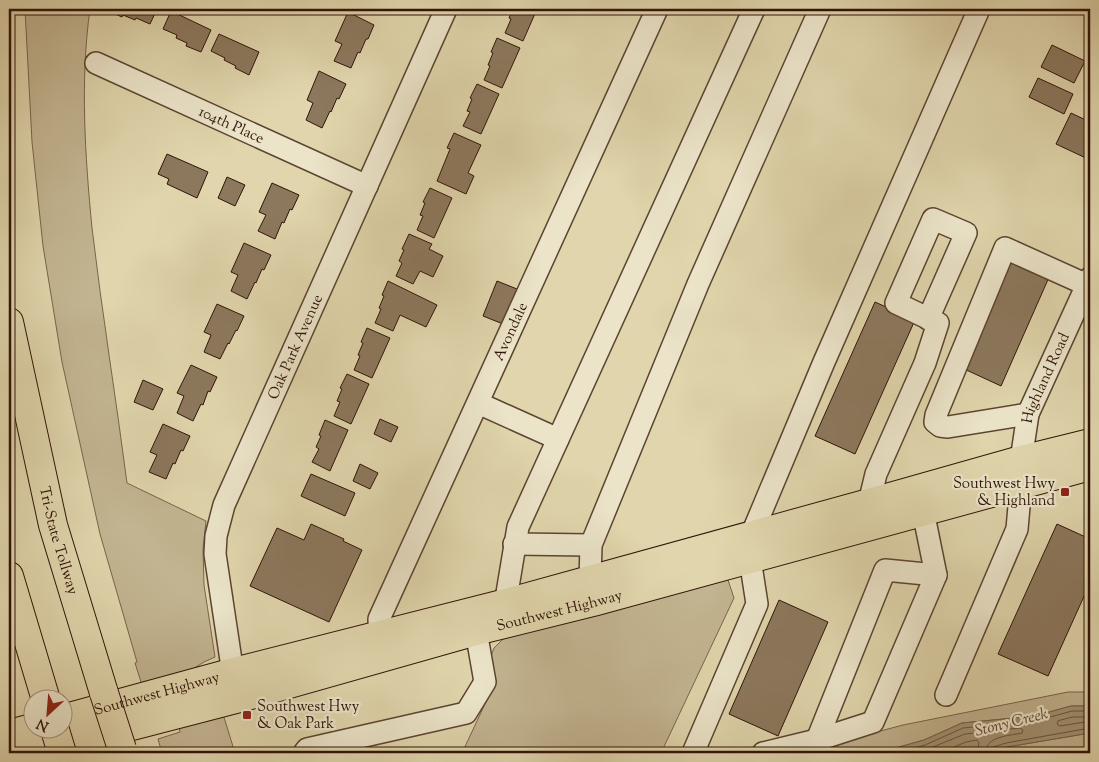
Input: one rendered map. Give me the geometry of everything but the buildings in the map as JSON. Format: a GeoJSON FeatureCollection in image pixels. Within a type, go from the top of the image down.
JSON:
{"type":"FeatureCollection","features":[{"type":"Feature","properties":{"kind":"main road","name":"Tri-State Tollway"},"geometry":{"type":"LineString","coordinates":[[9,322],[53,525],[122,751]]}},
{"type":"Feature","properties":{"kind":"main road","name":"Southwest Highway"},"geometry":{"type":"LineString","coordinates":[[28,753],[236,699],[380,646],[592,591],[750,547],[922,511],[1090,443]]}},
{"type":"Feature","properties":{"kind":"main road","name":"Southwest Highway"},"geometry":{"type":"LineString","coordinates":[[750,547],[869,503],[1021,472],[1090,466]]}},
{"type":"Feature","properties":{"kind":"main road"},"geometry":{"type":"LineString","coordinates":[[9,576],[43,690]]}},
{"type":"Feature","properties":{"kind":"main road","name":"Southwest Highway"},"geometry":{"type":"LineString","coordinates":[[72,716],[234,672],[476,631],[504,614]]}},
{"type":"Feature","properties":{"kind":"main road"},"geometry":{"type":"LineString","coordinates":[[9,734],[22,731]]}},
{"type":"Feature","properties":{"kind":"main road"},"geometry":{"type":"LineString","coordinates":[[58,740],[62,753]]}},
{"type":"Feature","properties":{"kind":"street","name":"Oak Park Avenue"},"geometry":{"type":"LineString","coordinates":[[236,699],[234,672],[215,554],[216,536],[224,505],[446,9]]}},
{"type":"Feature","properties":{"kind":"street","name":"Avondale"},"geometry":{"type":"LineString","coordinates":[[380,646],[379,620],[657,9]]}},
{"type":"Feature","properties":{"kind":"street"},"geometry":{"type":"LineString","coordinates":[[504,614],[518,527],[754,9]]}},
{"type":"Feature","properties":{"kind":"street"},"geometry":{"type":"LineString","coordinates":[[592,591],[591,545],[698,284],[820,9]]}},
{"type":"Feature","properties":{"kind":"street"},"geometry":{"type":"LineString","coordinates":[[693,753],[757,604],[750,547],[824,362],[979,9]]}},
{"type":"Feature","properties":{"kind":"street","name":"104th Place"},"geometry":{"type":"LineString","coordinates":[[96,63],[367,186]]}},
{"type":"Feature","properties":{"kind":"street"},"geometry":{"type":"LineString","coordinates":[[1028,414],[948,427],[940,426],[935,422],[936,415],[1005,248],[1089,282]]}},
{"type":"Feature","properties":{"kind":"street","name":"Highland Road"},"geometry":{"type":"LineString","coordinates":[[946,695],[1017,529],[1028,414],[1089,282]]}},
{"type":"Feature","properties":{"kind":"street"},"geometry":{"type":"LineString","coordinates":[[869,503],[876,474],[925,363],[938,323],[928,319]]}},
{"type":"Feature","properties":{"kind":"street"},"geometry":{"type":"LineString","coordinates":[[478,403],[558,440]]}},
{"type":"Feature","properties":{"kind":"street"},"geometry":{"type":"LineString","coordinates":[[763,753],[817,740],[873,722],[936,574],[922,511]]}},
{"type":"Feature","properties":{"kind":"street"},"geometry":{"type":"LineString","coordinates":[[514,544],[591,545]]}},
{"type":"Feature","properties":{"kind":"street"},"geometry":{"type":"LineString","coordinates":[[817,740],[885,570],[936,574]]}},
{"type":"Feature","properties":{"kind":"street"},"geometry":{"type":"LineString","coordinates":[[304,753],[307,749],[466,713],[485,682],[476,631]]}},
{"type":"Feature","properties":{"kind":"shaded area"},"geometry":{"type":"Polygon","coordinates":[[[25,9],[90,9],[84,91],[87,173],[96,260],[127,483],[206,521],[203,549],[204,585],[215,657],[188,672],[142,685],[100,534],[62,362],[43,246],[32,142],[25,9]]]}},
{"type":"Feature","properties":{"kind":"shaded area"},"geometry":{"type":"Polygon","coordinates":[[[727,577],[734,598],[661,753],[462,753],[492,689],[491,656],[494,648],[503,639],[727,577]]]}},
{"type":"Feature","properties":{"kind":"shaded area"},"geometry":{"type":"Polygon","coordinates":[[[1068,692],[1090,692],[1090,706],[1071,706],[1035,716],[962,723],[924,740],[878,753],[798,753],[903,725],[1068,692]]]}},
{"type":"Feature","properties":{"kind":"shaded area"},"geometry":{"type":"Polygon","coordinates":[[[223,714],[235,753],[162,753],[158,739],[180,732],[179,726],[223,714]]]}},
{"type":"Feature","properties":{"kind":"shaded area"},"geometry":{"type":"Polygon","coordinates":[[[1090,733],[1090,753],[989,753],[1007,747],[1090,733]]]}},
{"type":"Feature","properties":{"kind":"water","name":"Stony Creek"},"geometry":{"type":"Polygon","coordinates":[[[1071,706],[1090,706],[1090,733],[1007,747],[989,753],[878,753],[924,740],[962,723],[1035,716],[1071,706]]]}},
{"type":"Feature","properties":{"kind":"place","name":"Southwest Hwy & Highland"},"geometry":{"type":"Point","coordinates":[1065,492]}},
{"type":"Feature","properties":{"kind":"place","name":"Southwest Hwy & Oak Park"},"geometry":{"type":"Point","coordinates":[247,715]}}]}
